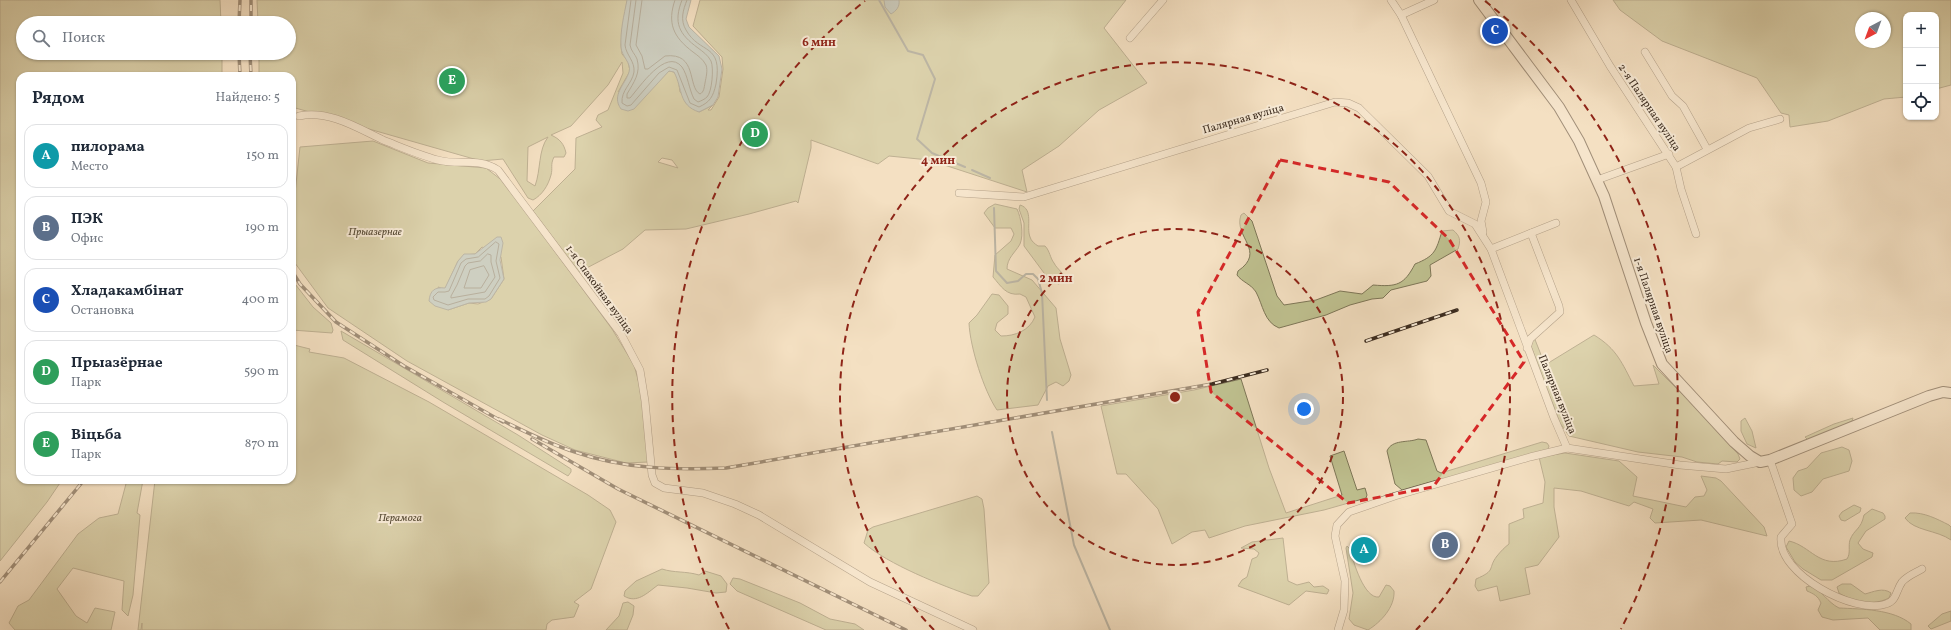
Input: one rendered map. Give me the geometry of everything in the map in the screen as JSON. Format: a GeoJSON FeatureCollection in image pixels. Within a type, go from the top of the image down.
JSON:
{"type":"FeatureCollection","features":[{"type":"Feature","properties":{"kind":"street"},"geometry":{"type":"LineString","coordinates":[[1130,38],[1162,0]]}},
{"type":"Feature","properties":{"kind":"street","name":"Палярная вуліца"},"geometry":{"type":"LineString","coordinates":[[1391,0],[1401,14],[1483,189],[1486,202],[1481,221],[1483,234]]}},
{"type":"Feature","properties":{"kind":"street"},"geometry":{"type":"LineString","coordinates":[[1401,14],[1434,0]]}},
{"type":"Feature","properties":{"kind":"street","name":"1-я Палярная вуліца"},"geometry":{"type":"LineString","coordinates":[[1479,0],[1559,107],[1579,141],[1609,209],[1646,323],[1662,364],[1734,442],[1750,456],[1765,461]]}},
{"type":"Feature","properties":{"kind":"street","name":"2-я Палярная вуліца"},"geometry":{"type":"LineString","coordinates":[[1571,0],[1610,66],[1669,154],[1676,167],[1681,189],[1696,234]]}},
{"type":"Feature","properties":{"kind":"street"},"geometry":{"type":"LineString","coordinates":[[1646,52],[1672,96],[1683,106],[1707,149]]}},
{"type":"Feature","properties":{"kind":"street","name":"Палярная вуліца"},"geometry":{"type":"LineString","coordinates":[[960,193],[1024,197],[1219,136],[1341,102],[1348,102],[1358,108],[1428,176],[1449,211],[1476,224],[1483,234],[1491,250],[1527,348],[1567,448],[1680,465],[1726,469],[1765,461]]}},
{"type":"Feature","properties":{"kind":"street","name":"1-я Спакойная вуліца"},"geometry":{"type":"LineString","coordinates":[[299,116],[307,114],[330,116],[381,139],[439,160],[488,164],[498,170],[621,334],[640,370],[646,401],[652,474],[655,483],[664,488],[703,493],[735,504],[759,515],[870,582],[973,630]]}},
{"type":"Feature","properties":{"kind":"street"},"geometry":{"type":"LineString","coordinates":[[1676,167],[1707,149],[1749,128],[1780,119]]}},
{"type":"Feature","properties":{"kind":"street"},"geometry":{"type":"LineString","coordinates":[[1597,180],[1669,154]]}},
{"type":"Feature","properties":{"kind":"street"},"geometry":{"type":"LineString","coordinates":[[1491,250],[1556,223]]}},
{"type":"Feature","properties":{"kind":"street"},"geometry":{"type":"LineString","coordinates":[[1527,348],[1530,339],[1560,312],[1531,233]]}},
{"type":"Feature","properties":{"kind":"street"},"geometry":{"type":"LineString","coordinates":[[1922,569],[1903,581],[1893,600],[1881,605],[1848,601],[1807,579],[1794,569],[1782,550],[1781,537],[1792,524],[1765,461],[1929,396],[1943,392],[1951,393]]}},
{"type":"Feature","properties":{"kind":"street"},"geometry":{"type":"LineString","coordinates":[[1338,630],[1344,610],[1345,581],[1335,536],[1337,525],[1349,512],[1395,496],[1522,459],[1567,448]]}},
{"type":"Feature","properties":{"kind":"highlighted area"},"geometry":{"type":"Polygon","coordinates":[[[1280,160],[1389,182],[1449,239],[1524,362],[1433,487],[1348,503],[1211,392],[1198,312],[1280,160]]]}},
{"type":"Feature","properties":{"kind":"green space"},"geometry":{"type":"Polygon","coordinates":[[[0,0],[220,0],[221,16],[16,16],[16,60],[222,60],[222,72],[16,72],[16,484],[59,484],[47,502],[0,561],[0,0]]]}},
{"type":"Feature","properties":{"kind":"green space"},"geometry":{"type":"Polygon","coordinates":[[[257,0],[627,0],[621,45],[622,54],[628,61],[630,71],[618,92],[651,88],[669,71],[674,72],[678,78],[680,92],[699,112],[713,105],[708,110],[711,110],[719,97],[723,69],[722,57],[693,26],[700,0],[1126,0],[1104,28],[1147,83],[1099,110],[1059,146],[1022,170],[1027,192],[929,160],[889,156],[878,164],[811,140],[811,148],[798,203],[796,201],[686,229],[645,230],[623,249],[579,272],[533,211],[575,169],[576,138],[602,127],[596,120],[598,115],[608,110],[623,73],[622,62],[608,85],[571,126],[551,135],[561,142],[566,153],[564,157],[554,157],[548,183],[542,193],[533,200],[528,198],[503,159],[481,161],[296,108],[296,72],[259,72],[259,60],[296,60],[296,16],[258,16],[257,0]],[[548,137],[528,147],[527,181],[535,186],[541,154],[548,137]],[[662,158],[658,162],[678,168],[672,160],[662,158]]]}},
{"type":"Feature","properties":{"kind":"green space"},"geometry":{"type":"Polygon","coordinates":[[[1613,0],[1951,0],[1951,85],[1939,88],[1939,12],[1903,12],[1903,97],[1884,99],[1828,121],[1790,127],[1789,115],[1781,113],[1757,78],[1662,41],[1620,10],[1613,0]]]}},
{"type":"Feature","properties":{"kind":"green space","name":"Прыазернае"},"geometry":{"type":"Polygon","coordinates":[[[373,141],[428,163],[486,168],[504,182],[612,329],[634,365],[643,398],[648,462],[626,463],[575,450],[542,435],[407,361],[328,308],[296,264],[296,184],[300,147],[373,141]],[[482,247],[475,254],[464,255],[458,261],[445,289],[438,287],[448,310],[469,303],[478,304],[491,299],[504,279],[501,257],[482,247]]]}},
{"type":"Feature","properties":{"kind":"green space"},"geometry":{"type":"Polygon","coordinates":[[[995,204],[1017,209],[1022,226],[1022,236],[1020,244],[1007,265],[1007,269],[1032,280],[1056,308],[1060,339],[1071,375],[1069,381],[1063,386],[1056,382],[1048,386],[1038,405],[997,410],[987,392],[978,368],[969,323],[977,315],[992,294],[999,295],[1008,306],[1008,314],[997,323],[995,330],[1001,336],[1021,332],[1029,326],[1035,317],[1026,297],[1020,294],[1007,292],[993,277],[995,255],[1011,241],[1014,234],[1011,228],[995,228],[984,213],[988,208],[995,204]]]}},
{"type":"Feature","properties":{"kind":"green space"},"geometry":{"type":"Polygon","coordinates":[[[1020,205],[1027,210],[1031,240],[1038,246],[1045,246],[1065,279],[1059,284],[1052,282],[1047,277],[1024,246],[1024,223],[1019,209],[1020,205]]]}},
{"type":"Feature","properties":{"kind":"green space"},"geometry":{"type":"Polygon","coordinates":[[[1244,213],[1252,221],[1277,296],[1284,305],[1316,300],[1340,291],[1362,294],[1373,285],[1394,285],[1399,283],[1407,276],[1415,264],[1427,258],[1434,252],[1442,231],[1453,230],[1459,238],[1459,243],[1458,249],[1430,265],[1431,276],[1427,281],[1391,290],[1383,298],[1372,299],[1350,305],[1326,315],[1279,328],[1270,322],[1264,313],[1254,289],[1237,275],[1238,271],[1246,264],[1250,257],[1250,250],[1241,230],[1240,223],[1241,215],[1244,213]]]}},
{"type":"Feature","properties":{"kind":"green space"},"geometry":{"type":"Polygon","coordinates":[[[296,285],[313,307],[331,323],[333,330],[332,333],[296,330],[296,285]]]}},
{"type":"Feature","properties":{"kind":"green space"},"geometry":{"type":"Polygon","coordinates":[[[341,331],[518,435],[571,469],[571,472],[568,476],[443,402],[343,340],[341,331]]]}},
{"type":"Feature","properties":{"kind":"green space"},"geometry":{"type":"Polygon","coordinates":[[[1594,335],[1614,351],[1634,386],[1659,384],[1653,365],[1697,409],[1738,454],[1740,459],[1737,462],[1722,461],[1718,464],[1697,462],[1682,457],[1638,452],[1569,436],[1560,423],[1531,346],[1534,337],[1545,365],[1594,335]]]}},
{"type":"Feature","properties":{"kind":"green space","name":"Перамога"},"geometry":{"type":"Polygon","coordinates":[[[296,346],[310,349],[309,352],[344,358],[429,402],[588,495],[610,510],[616,522],[591,589],[574,602],[579,605],[574,617],[552,620],[547,624],[546,630],[142,630],[142,623],[141,630],[138,630],[155,484],[296,484],[296,346]]]}},
{"type":"Feature","properties":{"kind":"green space"},"geometry":{"type":"Polygon","coordinates":[[[1241,379],[1269,468],[1286,513],[1342,495],[1330,456],[1344,451],[1357,490],[1365,488],[1367,495],[1366,498],[1324,510],[1245,526],[1209,538],[1205,530],[1192,532],[1172,544],[1158,509],[1126,474],[1117,474],[1101,406],[1194,390],[1241,379]]]}},
{"type":"Feature","properties":{"kind":"green space"},"geometry":{"type":"Polygon","coordinates":[[[1745,418],[1752,431],[1756,448],[1747,444],[1741,431],[1741,421],[1745,418]]]}},
{"type":"Feature","properties":{"kind":"green space"},"geometry":{"type":"Polygon","coordinates":[[[1853,418],[1852,421],[1809,441],[1805,437],[1834,424],[1853,418]]]}},
{"type":"Feature","properties":{"kind":"green space"},"geometry":{"type":"Polygon","coordinates":[[[1418,439],[1426,440],[1437,471],[1441,473],[1542,442],[1547,443],[1549,446],[1548,450],[1444,480],[1437,480],[1402,490],[1395,484],[1387,451],[1389,447],[1396,443],[1418,439]]]}},
{"type":"Feature","properties":{"kind":"green space"},"geometry":{"type":"Polygon","coordinates":[[[1842,447],[1849,450],[1852,461],[1849,471],[1823,479],[1812,492],[1801,496],[1794,490],[1793,478],[1798,471],[1807,468],[1821,453],[1842,447]]]}},
{"type":"Feature","properties":{"kind":"green space"},"geometry":{"type":"Polygon","coordinates":[[[1565,453],[1619,461],[1637,477],[1633,496],[1686,507],[1695,497],[1704,496],[1707,490],[1701,476],[1716,478],[1721,481],[1764,527],[1767,536],[1701,520],[1655,523],[1650,518],[1653,509],[1634,502],[1629,506],[1581,491],[1554,488],[1554,507],[1559,537],[1538,565],[1525,568],[1530,594],[1500,601],[1497,586],[1478,591],[1475,586],[1476,579],[1483,576],[1491,569],[1494,560],[1509,544],[1509,524],[1524,518],[1523,509],[1543,503],[1545,482],[1539,457],[1565,453]]]}},
{"type":"Feature","properties":{"kind":"green space"},"geometry":{"type":"Polygon","coordinates":[[[126,484],[142,484],[137,513],[140,515],[133,595],[128,616],[122,610],[124,581],[73,568],[57,589],[76,616],[87,623],[95,608],[115,612],[111,630],[15,630],[9,623],[18,606],[29,600],[78,534],[99,518],[118,514],[126,484]]]}},
{"type":"Feature","properties":{"kind":"green space"},"geometry":{"type":"Polygon","coordinates":[[[977,496],[982,499],[984,509],[989,583],[978,596],[972,596],[960,592],[916,574],[886,559],[864,543],[868,530],[873,527],[977,496]]]}},
{"type":"Feature","properties":{"kind":"green space"},"geometry":{"type":"Polygon","coordinates":[[[1854,505],[1861,508],[1860,512],[1845,521],[1841,520],[1839,516],[1842,512],[1854,505]]]}},
{"type":"Feature","properties":{"kind":"green space"},"geometry":{"type":"Polygon","coordinates":[[[1872,509],[1883,513],[1885,519],[1866,531],[1858,543],[1863,549],[1873,553],[1872,557],[1832,580],[1821,580],[1803,569],[1795,562],[1786,547],[1789,541],[1803,547],[1822,559],[1837,561],[1847,559],[1849,554],[1849,542],[1852,536],[1861,524],[1864,515],[1872,509]]]}},
{"type":"Feature","properties":{"kind":"green space"},"geometry":{"type":"Polygon","coordinates":[[[1910,513],[1935,518],[1949,525],[1951,527],[1951,540],[1939,534],[1914,526],[1905,518],[1910,513]]]}},
{"type":"Feature","properties":{"kind":"green space"},"geometry":{"type":"Polygon","coordinates":[[[1283,538],[1288,581],[1297,585],[1309,582],[1314,587],[1323,586],[1329,590],[1327,594],[1306,591],[1289,605],[1238,586],[1242,580],[1247,577],[1252,559],[1257,557],[1259,553],[1254,549],[1241,548],[1252,542],[1283,538]]]}},
{"type":"Feature","properties":{"kind":"green space"},"geometry":{"type":"Polygon","coordinates":[[[1347,546],[1350,549],[1360,578],[1369,592],[1374,596],[1379,597],[1386,585],[1390,586],[1394,591],[1392,603],[1386,614],[1378,623],[1368,630],[1354,625],[1349,619],[1353,593],[1346,548],[1347,546]]]}},
{"type":"Feature","properties":{"kind":"green space"},"geometry":{"type":"Polygon","coordinates":[[[662,569],[699,575],[705,571],[721,576],[727,584],[726,592],[716,593],[658,585],[638,598],[633,599],[624,596],[625,591],[636,581],[662,569]]]}},
{"type":"Feature","properties":{"kind":"green space"},"geometry":{"type":"Polygon","coordinates":[[[733,578],[740,579],[800,603],[830,619],[855,624],[864,630],[826,630],[737,591],[730,584],[733,578]]]}},
{"type":"Feature","properties":{"kind":"green space"},"geometry":{"type":"Polygon","coordinates":[[[1842,584],[1851,584],[1865,594],[1881,590],[1891,593],[1889,598],[1877,602],[1870,603],[1858,601],[1839,593],[1837,587],[1842,584]]]}},
{"type":"Feature","properties":{"kind":"green space"},"geometry":{"type":"Polygon","coordinates":[[[1810,586],[1818,590],[1831,603],[1839,608],[1876,611],[1895,615],[1911,624],[1911,630],[1880,630],[1868,618],[1833,620],[1822,617],[1818,610],[1821,603],[1819,599],[1807,591],[1806,587],[1810,586]]]}},
{"type":"Feature","properties":{"kind":"green space"},"geometry":{"type":"Polygon","coordinates":[[[628,602],[634,606],[633,615],[627,630],[606,630],[619,616],[623,603],[628,602]]]}},
{"type":"Feature","properties":{"kind":"green space"},"geometry":{"type":"Polygon","coordinates":[[[1951,611],[1951,621],[1931,629],[1928,626],[1942,614],[1951,611]]]}},
{"type":"Feature","properties":{"kind":"water"},"geometry":{"type":"Polygon","coordinates":[[[627,0],[691,0],[686,19],[689,27],[719,56],[722,69],[718,97],[713,105],[699,112],[692,109],[684,101],[674,72],[669,71],[634,109],[628,111],[621,109],[617,99],[630,69],[621,50],[622,29],[627,0]]]}},
{"type":"Feature","properties":{"kind":"water"},"geometry":{"type":"Polygon","coordinates":[[[884,0],[899,0],[899,5],[891,14],[885,7],[884,0]]]}},
{"type":"Feature","properties":{"kind":"water"},"geometry":{"type":"Polygon","coordinates":[[[497,237],[501,237],[503,243],[500,260],[504,279],[491,299],[486,302],[469,303],[448,310],[435,306],[429,301],[434,290],[438,288],[445,288],[458,261],[464,254],[475,254],[497,237]]]}},
{"type":"Feature","properties":{"kind":"waterway"},"geometry":{"type":"LineString","coordinates":[[879,0],[908,51],[923,55],[935,79],[917,139],[932,153],[965,167]]}},
{"type":"Feature","properties":{"kind":"waterway"},"geometry":{"type":"LineString","coordinates":[[972,170],[990,178]]}},
{"type":"Feature","properties":{"kind":"waterway"},"geometry":{"type":"LineString","coordinates":[[994,208],[996,271],[1007,283],[1018,281],[1026,274],[1033,274],[1038,279],[1042,293],[1047,400]]}},
{"type":"Feature","properties":{"kind":"waterway"},"geometry":{"type":"LineString","coordinates":[[1052,432],[1074,545],[1110,630]]}},
{"type":"Feature","properties":{"kind":"railway"},"geometry":{"type":"LineString","coordinates":[[239,16],[240,0]]}},
{"type":"Feature","properties":{"kind":"railway"},"geometry":{"type":"LineString","coordinates":[[251,0],[251,16]]}},
{"type":"Feature","properties":{"kind":"railway"},"geometry":{"type":"LineString","coordinates":[[239,60],[240,72]]}},
{"type":"Feature","properties":{"kind":"railway"},"geometry":{"type":"LineString","coordinates":[[250,60],[251,72]]}},
{"type":"Feature","properties":{"kind":"railway"},"geometry":{"type":"LineString","coordinates":[[296,278],[300,284],[336,322],[404,366],[503,422]]}},
{"type":"Feature","properties":{"kind":"railway"},"geometry":{"type":"LineString","coordinates":[[1366,341],[1457,310]]}},
{"type":"Feature","properties":{"kind":"railway"},"geometry":{"type":"LineString","coordinates":[[499,419],[556,445],[593,458],[649,467],[687,469],[726,468],[1212,384],[1267,370]]}},
{"type":"Feature","properties":{"kind":"railway"},"geometry":{"type":"LineString","coordinates":[[532,439],[618,489],[906,630]]}},
{"type":"Feature","properties":{"kind":"railway"},"geometry":{"type":"LineString","coordinates":[[0,582],[81,484]]}},
{"type":"Feature","properties":{"kind":"place","name":"Хладакамбінат"},"geometry":{"type":"Point","coordinates":[1495,31]}},
{"type":"Feature","properties":{"kind":"place","name":"Віцьба"},"geometry":{"type":"Point","coordinates":[452,81]}},
{"type":"Feature","properties":{"kind":"place","name":"Прыазёрнае"},"geometry":{"type":"Point","coordinates":[755,134]}},
{"type":"Feature","properties":{"kind":"place","name":"ПЭК"},"geometry":{"type":"Point","coordinates":[1445,545]}},
{"type":"Feature","properties":{"kind":"place","name":"пилорама"},"geometry":{"type":"Point","coordinates":[1364,550]}}]}
